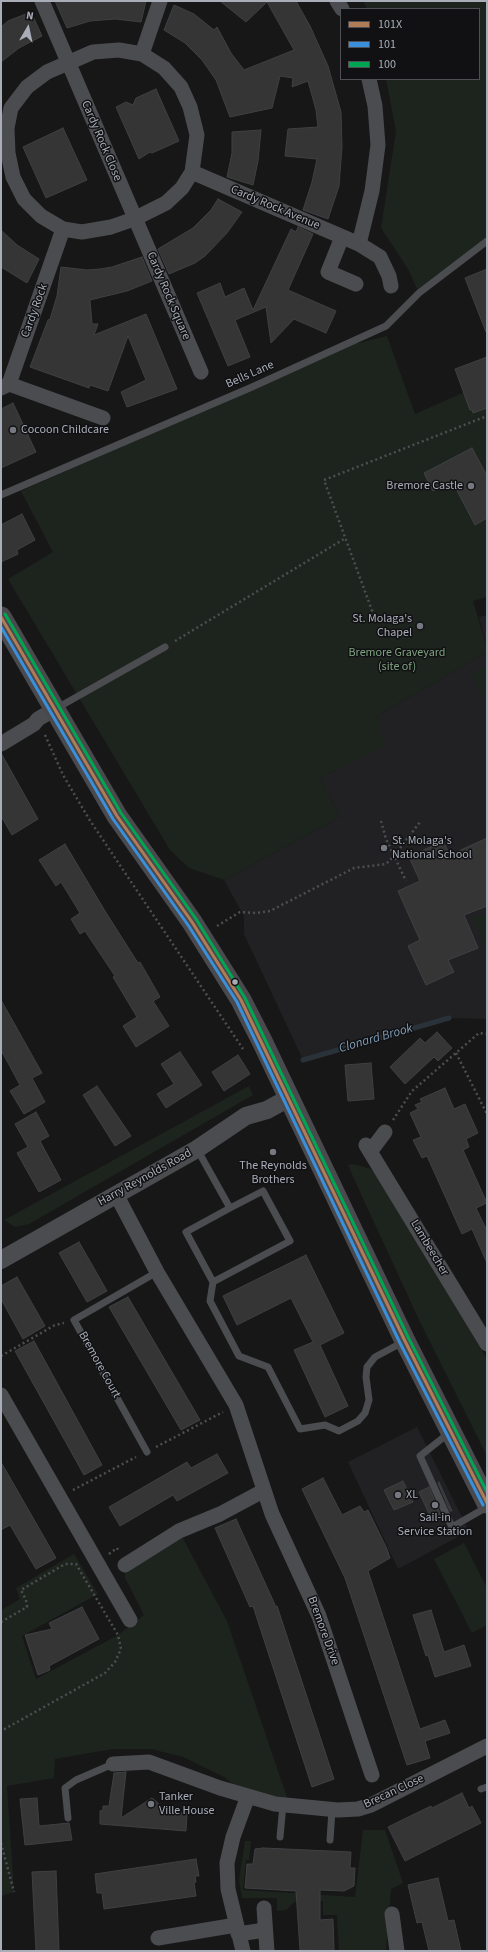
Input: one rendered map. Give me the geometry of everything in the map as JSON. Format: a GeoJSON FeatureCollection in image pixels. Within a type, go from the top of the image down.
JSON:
{"type":"FeatureCollection","features":[{"type":"Feature","properties":{"kind":"main road"},"geometry":{"type":"LineString","coordinates":[[1,617],[47,714],[201,936],[240,1000],[289,1098],[405,1341],[487,1503]]}},
{"type":"Feature","properties":{"kind":"street","name":"Cardy Rock Close"},"geometry":{"type":"LineString","coordinates":[[42,1],[134,219]]}},
{"type":"Feature","properties":{"kind":"street"},"geometry":{"type":"LineString","coordinates":[[142,54],[160,1]]}},
{"type":"Feature","properties":{"kind":"street"},"geometry":{"type":"LineString","coordinates":[[119,50],[142,54],[164,68],[181,87],[190,107],[197,135],[192,172],[182,188],[166,203],[134,219],[111,227],[82,232],[64,229],[40,216],[24,199],[13,177],[8,153],[6,106],[27,87],[47,72],[93,52],[119,50]]}},
{"type":"Feature","properties":{"kind":"street"},"geometry":{"type":"LineString","coordinates":[[359,244],[372,191],[378,145],[375,106],[369,80]]}},
{"type":"Feature","properties":{"kind":"street","name":"Cardy Rock Avenue"},"geometry":{"type":"LineString","coordinates":[[192,172],[359,244],[380,257],[389,276],[391,286]]}},
{"type":"Feature","properties":{"kind":"street","name":"Cardy Rock Square"},"geometry":{"type":"LineString","coordinates":[[134,219],[201,372]]}},
{"type":"Feature","properties":{"kind":"street","name":"Cardy Rock"},"geometry":{"type":"LineString","coordinates":[[5,386],[64,229]]}},
{"type":"Feature","properties":{"kind":"street"},"geometry":{"type":"LineString","coordinates":[[342,237],[328,272],[356,284]]}},
{"type":"Feature","properties":{"kind":"street"},"geometry":{"type":"LineString","coordinates":[[5,386],[103,418]]}},
{"type":"Feature","properties":{"kind":"street"},"geometry":{"type":"LineString","coordinates":[[1,744],[34,724],[47,714]]}},
{"type":"Feature","properties":{"kind":"street","name":"Harry Reynolds Road"},"geometry":{"type":"LineString","coordinates":[[1,1259],[197,1149],[246,1116],[267,1110],[289,1098]]}},
{"type":"Feature","properties":{"kind":"street","name":"Lambeecher"},"geometry":{"type":"LineString","coordinates":[[385,1132],[368,1149],[487,1344]]}},
{"type":"Feature","properties":{"kind":"street"},"geometry":{"type":"LineString","coordinates":[[116,1194],[157,1272],[236,1405],[263,1491],[220,1514],[179,1531],[125,1565]]}},
{"type":"Feature","properties":{"kind":"street"},"geometry":{"type":"LineString","coordinates":[[1,1395],[130,1620]]}},
{"type":"Feature","properties":{"kind":"street","name":"Bremore Drive"},"geometry":{"type":"LineString","coordinates":[[263,1491],[319,1616],[372,1775]]}},
{"type":"Feature","properties":{"kind":"street","name":"Brecan Close"},"geometry":{"type":"LineString","coordinates":[[113,1764],[149,1762],[220,1788],[282,1805],[332,1810],[358,1809],[371,1805],[487,1746]]}},
{"type":"Feature","properties":{"kind":"street"},"geometry":{"type":"LineString","coordinates":[[243,1951],[228,1889],[227,1863],[232,1837],[248,1796]]}},
{"type":"Feature","properties":{"kind":"street"},"geometry":{"type":"LineString","coordinates":[[264,1908],[266,1951]]}},
{"type":"Feature","properties":{"kind":"street"},"geometry":{"type":"LineString","coordinates":[[392,1914],[397,1951]]}},
{"type":"Feature","properties":{"kind":"street"},"geometry":{"type":"LineString","coordinates":[[158,1938],[237,1930],[265,1930]]}},
{"type":"Feature","properties":{"kind":"lane","name":"Bells Lane"},"geometry":{"type":"LineString","coordinates":[[1,495],[252,387],[386,326],[419,293],[487,241]]}},
{"type":"Feature","properties":{"kind":"lane"},"geometry":{"type":"LineString","coordinates":[[47,714],[165,647]]}},
{"type":"Feature","properties":{"kind":"lane"},"geometry":{"type":"LineString","coordinates":[[197,1149],[230,1208]]}},
{"type":"Feature","properties":{"kind":"lane"},"geometry":{"type":"LineString","coordinates":[[213,1282],[290,1241],[263,1191],[186,1232],[213,1282],[210,1301],[238,1356],[268,1367],[300,1430],[325,1425],[339,1431],[358,1421],[365,1413],[369,1400],[366,1377],[368,1367],[372,1359],[405,1341]]}},
{"type":"Feature","properties":{"kind":"lane","name":"Bremore Court"},"geometry":{"type":"LineString","coordinates":[[147,1452],[74,1320],[157,1272]]}},
{"type":"Feature","properties":{"kind":"lane"},"geometry":{"type":"LineString","coordinates":[[450,1431],[420,1456],[452,1526],[487,1507]]}},
{"type":"Feature","properties":{"kind":"lane"},"geometry":{"type":"LineString","coordinates":[[68,1818],[64,1788],[76,1780],[113,1764]]}},
{"type":"Feature","properties":{"kind":"lane"},"geometry":{"type":"LineString","coordinates":[[280,1837],[282,1805]]}},
{"type":"Feature","properties":{"kind":"lane"},"geometry":{"type":"LineString","coordinates":[[330,1840],[332,1810]]}},
{"type":"Feature","properties":{"kind":"path"},"geometry":{"type":"LineString","coordinates":[[374,616],[344,540],[324,480],[487,416]]}},
{"type":"Feature","properties":{"kind":"path"},"geometry":{"type":"LineString","coordinates":[[165,647],[344,540]]}},
{"type":"Feature","properties":{"kind":"path"},"geometry":{"type":"LineString","coordinates":[[47,714],[63,775],[89,820],[245,1052]]}},
{"type":"Feature","properties":{"kind":"path"},"geometry":{"type":"LineString","coordinates":[[381,821],[386,839],[406,881]]}},
{"type":"Feature","properties":{"kind":"path"},"geometry":{"type":"LineString","coordinates":[[201,936],[240,912],[256,913],[270,911],[354,868],[386,864],[420,822]]}},
{"type":"Feature","properties":{"kind":"path"},"geometry":{"type":"LineString","coordinates":[[385,1132],[412,1091],[479,1033],[487,1034]]}},
{"type":"Feature","properties":{"kind":"path"},"geometry":{"type":"LineString","coordinates":[[456,1053],[487,1114]]}},
{"type":"Feature","properties":{"kind":"path"},"geometry":{"type":"LineString","coordinates":[[1,1356],[55,1325],[74,1320]]}},
{"type":"Feature","properties":{"kind":"path"},"geometry":{"type":"LineString","coordinates":[[1,1622],[27,1607],[26,1600],[21,1590],[65,1564],[76,1564],[118,1635],[121,1649],[115,1662],[105,1673],[1,1731]]}},
{"type":"Feature","properties":{"kind":"path"},"geometry":{"type":"LineString","coordinates":[[1,1845],[14,1892]]}},
{"type":"Feature","properties":{"kind":"shaded area"},"geometry":{"type":"Polygon","coordinates":[[[487,615],[487,647],[479,617],[487,615]]]}},
{"type":"Feature","properties":{"kind":"shaded area","name":"St. Molaga's National School"},"geometry":{"type":"Polygon","coordinates":[[[487,652],[487,1019],[449,1018],[303,1060],[244,934],[244,916],[224,880],[340,817],[320,778],[384,746],[377,716],[487,652]]]}},
{"type":"Feature","properties":{"kind":"shaded area"},"geometry":{"type":"Polygon","coordinates":[[[417,1427],[469,1531],[398,1569],[348,1462],[417,1427]]]}},
{"type":"Feature","properties":{"kind":"green space"},"geometry":{"type":"Polygon","coordinates":[[[363,1],[487,1],[487,241],[419,293],[408,269],[381,228],[396,131],[386,80],[480,80],[480,8],[366,8],[363,1]]]}},
{"type":"Feature","properties":{"kind":"green space","name":"Bremore Graveyard (site of)"},"geometry":{"type":"Polygon","coordinates":[[[387,336],[415,414],[467,391],[487,403],[487,597],[473,601],[487,647],[487,652],[377,716],[385,746],[320,778],[340,817],[224,880],[189,868],[170,850],[8,579],[53,552],[21,491],[354,344],[387,336]]]}},
{"type":"Feature","properties":{"kind":"green space"},"geometry":{"type":"Polygon","coordinates":[[[487,666],[487,706],[472,673],[487,666]]]}},
{"type":"Feature","properties":{"kind":"green space"},"geometry":{"type":"Polygon","coordinates":[[[487,913],[487,953],[473,918],[487,913]]]}},
{"type":"Feature","properties":{"kind":"green space"},"geometry":{"type":"Polygon","coordinates":[[[249,1086],[253,1095],[29,1224],[15,1227],[4,1220],[249,1086]]]}},
{"type":"Feature","properties":{"kind":"green space"},"geometry":{"type":"Polygon","coordinates":[[[354,1164],[371,1169],[377,1176],[487,1359],[487,1456],[420,1322],[360,1192],[348,1165],[354,1164]]]}},
{"type":"Feature","properties":{"kind":"green space"},"geometry":{"type":"Polygon","coordinates":[[[179,1531],[227,1621],[290,1806],[248,1796],[224,1777],[183,1757],[151,1749],[113,1749],[55,1759],[54,1778],[7,1786],[14,1892],[1,1896],[1,1610],[20,1599],[16,1588],[74,1554],[98,1594],[22,1636],[36,1679],[118,1635],[144,1615],[125,1578],[125,1565],[179,1531]]]}},
{"type":"Feature","properties":{"kind":"green space"},"geometry":{"type":"Polygon","coordinates":[[[464,1543],[487,1588],[487,1625],[472,1633],[434,1559],[464,1543]]]}},
{"type":"Feature","properties":{"kind":"green space"},"geometry":{"type":"Polygon","coordinates":[[[363,1830],[385,1830],[403,1883],[391,1889],[386,1951],[339,1951],[337,1915],[323,1915],[323,1901],[296,1901],[286,1910],[277,1911],[277,1898],[242,1898],[239,1880],[245,1841],[251,1841],[249,1860],[246,1860],[243,1890],[355,1897],[363,1830]]]}},
{"type":"Feature","properties":{"kind":"building"},"geometry":{"type":"Polygon","coordinates":[[[55,1],[146,1],[141,22],[115,19],[90,21],[67,28],[55,1]]]}},
{"type":"Feature","properties":{"kind":"building"},"geometry":{"type":"Polygon","coordinates":[[[220,1],[296,1],[310,26],[328,66],[341,112],[342,147],[339,186],[328,219],[303,210],[312,182],[317,159],[285,156],[288,129],[318,127],[316,110],[308,81],[292,87],[293,78],[280,76],[272,108],[230,117],[216,80],[202,60],[185,43],[164,30],[174,5],[194,14],[214,30],[217,27],[231,53],[244,70],[294,50],[267,2],[246,22],[220,1]]]}},
{"type":"Feature","properties":{"kind":"building"},"geometry":{"type":"Polygon","coordinates":[[[31,12],[42,36],[19,48],[1,62],[1,27],[8,21],[31,12]]]}},
{"type":"Feature","properties":{"kind":"building"},"geometry":{"type":"Polygon","coordinates":[[[156,89],[179,141],[152,153],[150,152],[139,159],[116,107],[126,102],[133,105],[136,98],[156,89]]]}},
{"type":"Feature","properties":{"kind":"building"},"geometry":{"type":"Polygon","coordinates":[[[63,128],[87,180],[46,198],[23,147],[63,128]]]}},
{"type":"Feature","properties":{"kind":"building"},"geometry":{"type":"Polygon","coordinates":[[[261,130],[258,161],[253,185],[227,177],[232,153],[232,132],[261,130]]]}},
{"type":"Feature","properties":{"kind":"building"},"geometry":{"type":"Polygon","coordinates":[[[218,199],[242,212],[227,233],[205,256],[195,263],[169,274],[158,249],[193,228],[211,210],[218,199]]]}},
{"type":"Feature","properties":{"kind":"building"},"geometry":{"type":"Polygon","coordinates":[[[298,227],[313,234],[288,290],[336,311],[326,333],[294,319],[271,343],[266,307],[235,320],[250,357],[228,366],[197,293],[220,283],[225,297],[244,288],[253,310],[291,229],[296,232],[298,227]]]}},
{"type":"Feature","properties":{"kind":"building"},"geometry":{"type":"Polygon","coordinates":[[[1,230],[17,245],[39,259],[27,283],[1,267],[1,230]]]}},
{"type":"Feature","properties":{"kind":"building"},"geometry":{"type":"Polygon","coordinates":[[[142,257],[152,281],[127,291],[90,300],[92,324],[98,324],[94,335],[146,314],[177,389],[127,407],[121,392],[146,380],[128,336],[108,391],[90,385],[89,388],[30,367],[48,320],[50,319],[57,296],[61,267],[87,270],[100,269],[112,267],[142,257]]]}},
{"type":"Feature","properties":{"kind":"building"},"geometry":{"type":"Polygon","coordinates":[[[487,269],[487,331],[486,332],[465,278],[487,269]]]}},
{"type":"Feature","properties":{"kind":"building"},"geometry":{"type":"Polygon","coordinates":[[[487,357],[487,408],[473,413],[472,410],[470,410],[455,369],[487,357]]]}},
{"type":"Feature","properties":{"kind":"building","name":"Cocoon Childcare"},"geometry":{"type":"Polygon","coordinates":[[[13,403],[36,452],[1,468],[1,409],[13,403]]]}},
{"type":"Feature","properties":{"kind":"building","name":"Bremore Castle"},"geometry":{"type":"Polygon","coordinates":[[[472,448],[487,476],[487,518],[475,525],[452,481],[433,491],[424,473],[472,448]]]}},
{"type":"Feature","properties":{"kind":"building"},"geometry":{"type":"Polygon","coordinates":[[[22,514],[35,540],[17,550],[18,554],[1,562],[1,525],[22,514]]]}},
{"type":"Feature","properties":{"kind":"building"},"geometry":{"type":"Polygon","coordinates":[[[1,753],[38,819],[12,835],[1,816],[1,753]]]}},
{"type":"Feature","properties":{"kind":"building"},"geometry":{"type":"Polygon","coordinates":[[[487,838],[487,906],[464,915],[478,948],[448,960],[454,972],[426,985],[408,946],[420,940],[398,891],[420,881],[409,857],[443,841],[450,855],[487,838]]]}},
{"type":"Feature","properties":{"kind":"building"},"geometry":{"type":"Polygon","coordinates":[[[65,844],[138,963],[140,962],[160,997],[153,1001],[169,1026],[136,1047],[123,1026],[137,1017],[113,977],[115,976],[85,931],[80,934],[71,919],[80,913],[61,882],[56,886],[39,860],[65,844]]]}},
{"type":"Feature","properties":{"kind":"building"},"geometry":{"type":"Polygon","coordinates":[[[1,1000],[42,1073],[32,1078],[45,1102],[24,1114],[10,1091],[20,1085],[1,1050],[1,1000]]]}},
{"type":"Feature","properties":{"kind":"building"},"geometry":{"type":"Polygon","coordinates":[[[437,1032],[452,1048],[438,1061],[434,1057],[405,1084],[390,1067],[420,1038],[425,1043],[437,1032]]]}},
{"type":"Feature","properties":{"kind":"building"},"geometry":{"type":"Polygon","coordinates":[[[180,1052],[202,1085],[166,1108],[157,1094],[174,1084],[161,1064],[180,1052]]]}},
{"type":"Feature","properties":{"kind":"building"},"geometry":{"type":"Polygon","coordinates":[[[238,1055],[250,1074],[224,1091],[212,1072],[238,1055]]]}},
{"type":"Feature","properties":{"kind":"building"},"geometry":{"type":"Polygon","coordinates":[[[371,1063],[374,1099],[348,1101],[345,1065],[371,1063]]]}},
{"type":"Feature","properties":{"kind":"building"},"geometry":{"type":"Polygon","coordinates":[[[97,1086],[131,1136],[115,1146],[83,1095],[97,1086]]]}},
{"type":"Feature","properties":{"kind":"building"},"geometry":{"type":"Polygon","coordinates":[[[445,1088],[454,1109],[465,1104],[478,1133],[466,1139],[469,1147],[463,1150],[487,1203],[476,1208],[487,1231],[487,1263],[472,1229],[462,1234],[427,1156],[422,1158],[413,1140],[421,1137],[410,1113],[418,1109],[415,1105],[422,1102],[420,1099],[445,1088]]]}},
{"type":"Feature","properties":{"kind":"building"},"geometry":{"type":"Polygon","coordinates":[[[36,1112],[49,1136],[40,1141],[61,1180],[39,1192],[17,1153],[28,1147],[15,1124],[36,1112]]]}},
{"type":"Feature","properties":{"kind":"building"},"geometry":{"type":"Polygon","coordinates":[[[79,1242],[107,1291],[87,1302],[59,1253],[79,1242]]]}},
{"type":"Feature","properties":{"kind":"building"},"geometry":{"type":"Polygon","coordinates":[[[306,1255],[344,1333],[320,1345],[348,1406],[325,1417],[294,1350],[313,1342],[291,1298],[237,1325],[223,1296],[306,1255]]]}},
{"type":"Feature","properties":{"kind":"building"},"geometry":{"type":"Polygon","coordinates":[[[17,1277],[45,1326],[23,1339],[1,1299],[1,1286],[17,1277]]]}},
{"type":"Feature","properties":{"kind":"building"},"geometry":{"type":"Polygon","coordinates":[[[128,1297],[200,1420],[181,1430],[109,1307],[128,1297]]]}},
{"type":"Feature","properties":{"kind":"building"},"geometry":{"type":"Polygon","coordinates":[[[34,1341],[102,1465],[84,1475],[15,1351],[34,1341]]]}},
{"type":"Feature","properties":{"kind":"building"},"geometry":{"type":"Polygon","coordinates":[[[217,1454],[228,1473],[177,1501],[173,1495],[120,1526],[109,1507],[187,1462],[191,1468],[217,1454]]]}},
{"type":"Feature","properties":{"kind":"building"},"geometry":{"type":"Polygon","coordinates":[[[1,1462],[56,1558],[36,1569],[10,1525],[1,1530],[1,1462]]]}},
{"type":"Feature","properties":{"kind":"building"},"geometry":{"type":"Polygon","coordinates":[[[323,1478],[342,1515],[360,1506],[364,1512],[368,1510],[387,1549],[390,1558],[368,1571],[420,1729],[445,1720],[450,1733],[425,1741],[430,1758],[407,1765],[345,1578],[302,1489],[323,1478]]]}},
{"type":"Feature","properties":{"kind":"building","name":"XL"},"geometry":{"type":"Polygon","coordinates":[[[403,1481],[413,1502],[394,1510],[384,1490],[403,1481]]]}},
{"type":"Feature","properties":{"kind":"building"},"geometry":{"type":"Polygon","coordinates":[[[439,1482],[452,1511],[450,1511],[438,1483],[439,1482]]]}},
{"type":"Feature","properties":{"kind":"building"},"geometry":{"type":"Polygon","coordinates":[[[429,1487],[441,1516],[432,1520],[419,1492],[429,1487]]]}},
{"type":"Feature","properties":{"kind":"building"},"geometry":{"type":"Polygon","coordinates":[[[236,1519],[276,1607],[277,1606],[334,1779],[312,1787],[253,1606],[250,1607],[215,1528],[236,1519]]]}},
{"type":"Feature","properties":{"kind":"building"},"geometry":{"type":"Polygon","coordinates":[[[82,1607],[99,1639],[49,1666],[50,1670],[38,1675],[25,1635],[52,1629],[49,1623],[82,1607]]]}},
{"type":"Feature","properties":{"kind":"building"},"geometry":{"type":"Polygon","coordinates":[[[431,1610],[444,1652],[464,1645],[471,1666],[435,1677],[428,1655],[426,1656],[413,1615],[431,1610]]]}},
{"type":"Feature","properties":{"kind":"building","name":"Tanker Ville House"},"geometry":{"type":"Polygon","coordinates":[[[126,1772],[121,1818],[152,1798],[158,1803],[159,1812],[187,1813],[186,1831],[100,1824],[100,1811],[103,1810],[103,1806],[109,1806],[114,1773],[126,1772]]]}},
{"type":"Feature","properties":{"kind":"building"},"geometry":{"type":"Polygon","coordinates":[[[462,1793],[469,1808],[472,1806],[481,1823],[405,1861],[388,1827],[462,1793]]]}},
{"type":"Feature","properties":{"kind":"building"},"geometry":{"type":"Polygon","coordinates":[[[37,1798],[39,1826],[69,1823],[72,1840],[25,1845],[20,1799],[37,1798]]]}},
{"type":"Feature","properties":{"kind":"building"},"geometry":{"type":"Polygon","coordinates":[[[263,1848],[351,1852],[350,1868],[355,1868],[354,1886],[344,1891],[320,1890],[320,1920],[333,1919],[334,1951],[300,1950],[296,1891],[245,1888],[247,1864],[253,1864],[255,1849],[263,1848]]]}},
{"type":"Feature","properties":{"kind":"building"},"geometry":{"type":"Polygon","coordinates":[[[196,1859],[199,1876],[195,1876],[196,1882],[194,1883],[196,1896],[104,1909],[102,1893],[97,1893],[95,1874],[196,1859]]]}},
{"type":"Feature","properties":{"kind":"building"},"geometry":{"type":"Polygon","coordinates":[[[56,1871],[59,1951],[36,1951],[32,1872],[56,1871]]]}},
{"type":"Feature","properties":{"kind":"building"},"geometry":{"type":"Polygon","coordinates":[[[438,1878],[448,1921],[454,1920],[461,1951],[429,1951],[422,1922],[417,1923],[408,1885],[438,1878]]]}},
{"type":"Feature","properties":{"kind":"waterway","name":"Clonard Brook"},"geometry":{"type":"LineString","coordinates":[[303,1060],[449,1018]]}},
{"type":"Feature","properties":{"kind":"transit line","name":"100"},"geometry":{"type":"LineString","coordinates":[[5,614],[121,813],[196,919],[245,998],[409,1339],[487,1492]]}},
{"type":"Feature","properties":{"kind":"transit line","name":"101X"},"geometry":{"type":"LineString","coordinates":[[1,617],[117,816],[192,922],[241,1000],[405,1341],[487,1503]]}},
{"type":"Feature","properties":{"kind":"transit line","name":"101"},"geometry":{"type":"LineString","coordinates":[[1,627],[113,819],[188,925],[237,1002],[400,1343],[483,1505]]}},
{"type":"Feature","properties":{"kind":"place","name":"Cocoon Childcare"},"geometry":{"type":"Point","coordinates":[13,430]}},
{"type":"Feature","properties":{"kind":"place","name":"Bremore Castle"},"geometry":{"type":"Point","coordinates":[471,486]}},
{"type":"Feature","properties":{"kind":"place","name":"St. Molaga's Chapel"},"geometry":{"type":"Point","coordinates":[420,626]}},
{"type":"Feature","properties":{"kind":"place","name":"St. Molaga's National School"},"geometry":{"type":"Point","coordinates":[384,848]}},
{"type":"Feature","properties":{"kind":"place","name":"The Reynolds Brothers"},"geometry":{"type":"Point","coordinates":[273,1152]}},
{"type":"Feature","properties":{"kind":"place","name":"XL"},"geometry":{"type":"Point","coordinates":[398,1495]}},
{"type":"Feature","properties":{"kind":"place","name":"Sail-in Service Station"},"geometry":{"type":"Point","coordinates":[435,1505]}},
{"type":"Feature","properties":{"kind":"place","name":"Tanker Ville House"},"geometry":{"type":"Point","coordinates":[151,1804]}}]}
